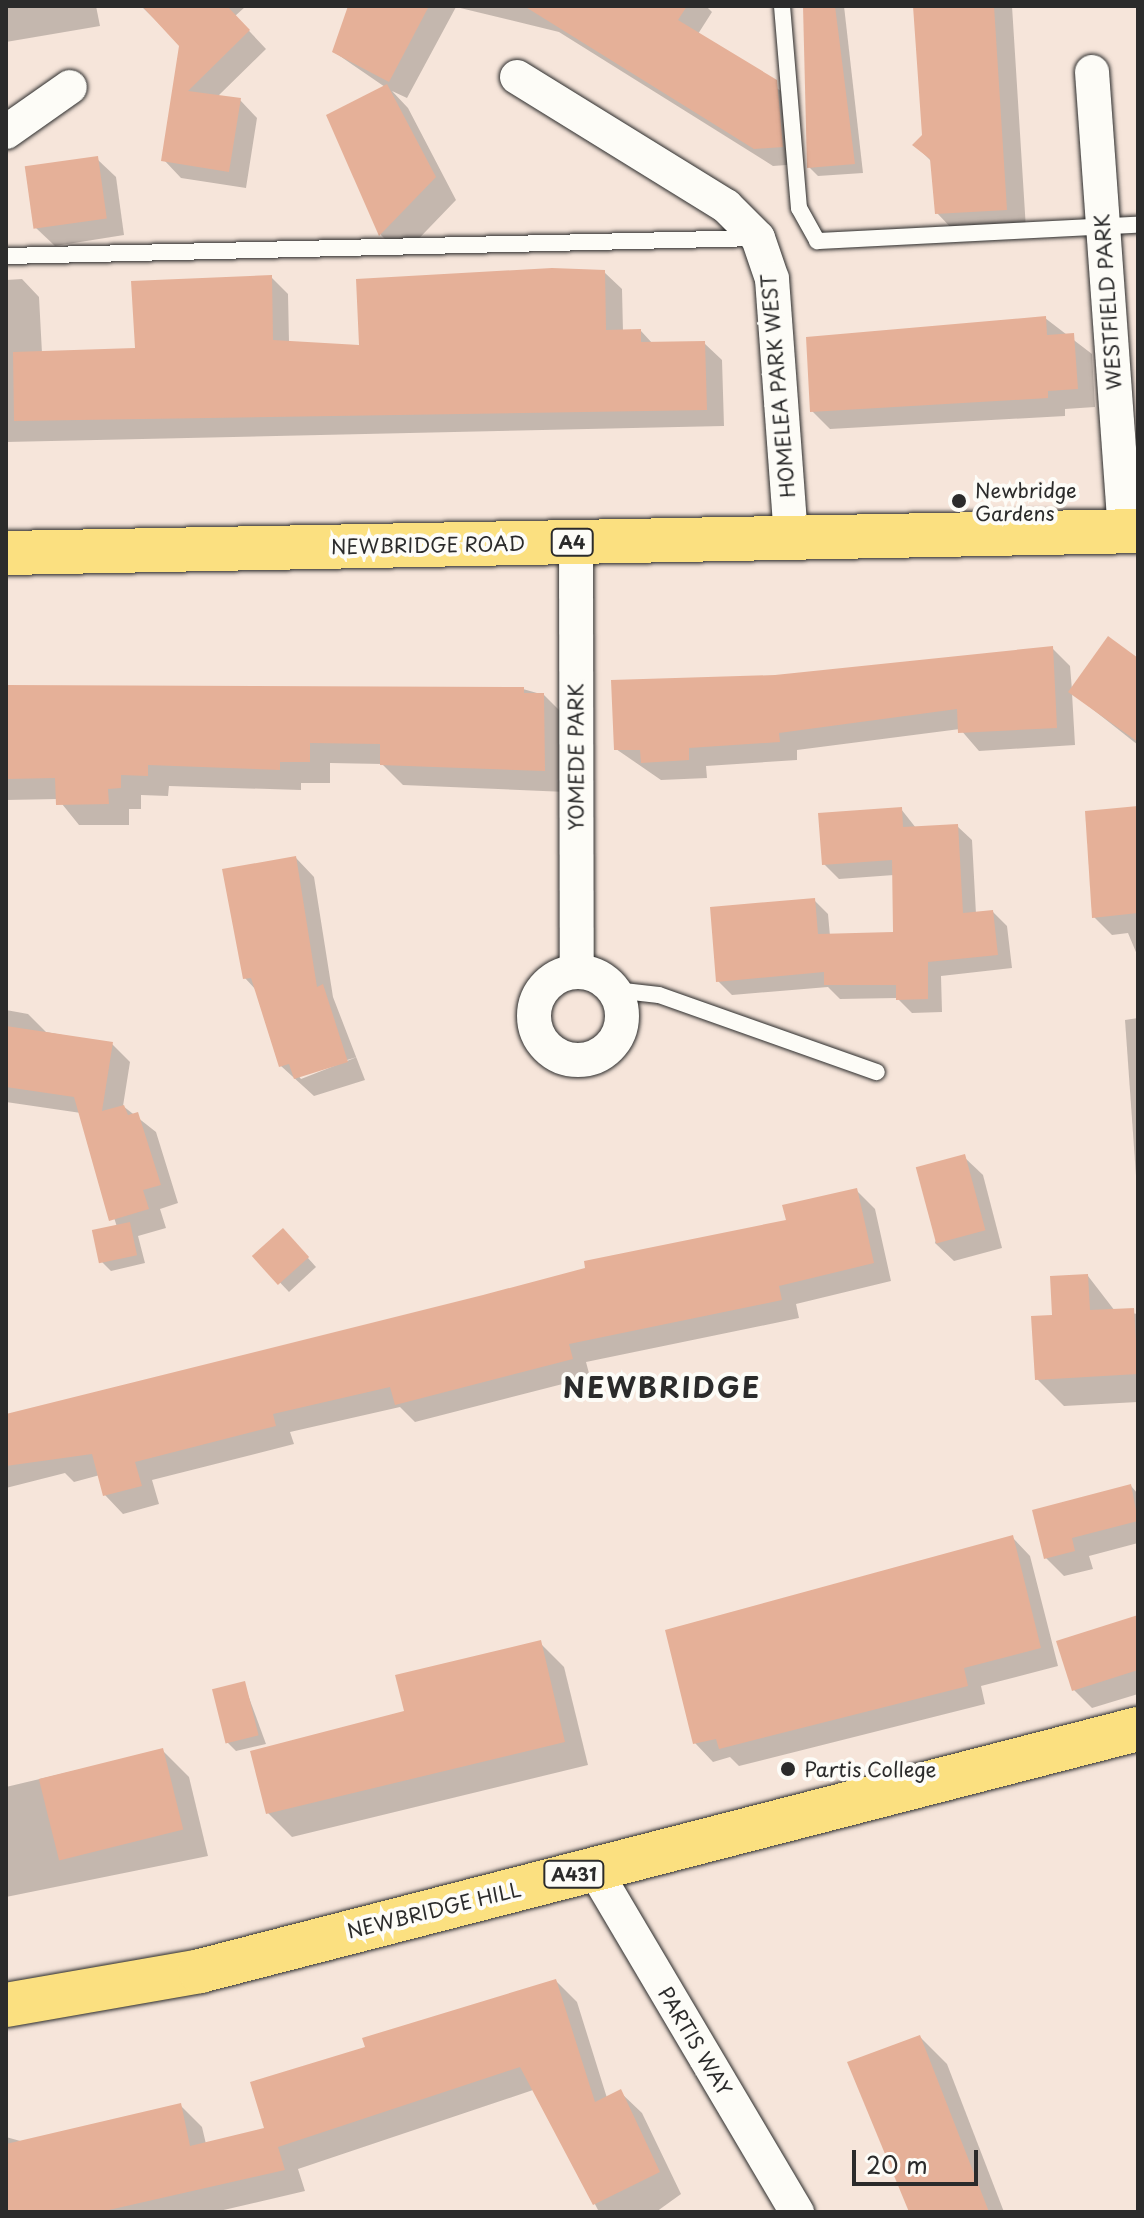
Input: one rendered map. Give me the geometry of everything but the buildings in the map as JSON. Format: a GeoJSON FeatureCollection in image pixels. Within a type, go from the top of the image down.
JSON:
{"type":"FeatureCollection","features":[{"type":"Feature","properties":{"kind":"main road","name":"NEWBRIDGE ROAD"},"geometry":{"type":"LineString","coordinates":[[6,553],[1132,531]]}},
{"type":"Feature","properties":{"kind":"main road","name":"NEWBRIDGE HILL"},"geometry":{"type":"LineString","coordinates":[[6,2005],[200,1971],[1138,1729]]}},
{"type":"Feature","properties":{"kind":"street","name":"WESTFIELD PARK"},"geometry":{"type":"LineString","coordinates":[[1092,72],[1102,227],[1132,531]]}},
{"type":"Feature","properties":{"kind":"street","name":"HOMELEA PARK WEST"},"geometry":{"type":"LineString","coordinates":[[517,77],[726,206],[758,238],[772,279],[791,538]]}},
{"type":"Feature","properties":{"kind":"street"},"geometry":{"type":"LineString","coordinates":[[6,132],[70,87]]}},
{"type":"Feature","properties":{"kind":"street","name":"YOMEDE PARK"},"geometry":{"type":"LineString","coordinates":[[576,542],[577,971]]}},
{"type":"Feature","properties":{"kind":"street"},"geometry":{"type":"LineString","coordinates":[[577,971],[615,990],[623,1022],[608,1050],[577,1061],[557,1056],[537,1035],[533,1013],[549,982],[577,971]]}},
{"type":"Feature","properties":{"kind":"street","name":"PARTIS WAY"},"geometry":{"type":"LineString","coordinates":[[594,1869],[797,2212]]}},
{"type":"Feature","properties":{"kind":"lane"},"geometry":{"type":"LineString","coordinates":[[782,6],[799,208],[817,241],[1138,225]]}},
{"type":"Feature","properties":{"kind":"lane"},"geometry":{"type":"LineString","coordinates":[[6,256],[758,238]]}},
{"type":"Feature","properties":{"kind":"lane"},"geometry":{"type":"LineString","coordinates":[[615,990],[659,995],[877,1072]]}},
{"type":"Feature","properties":{"kind":"place","name":"Newbridge Gardens"},"geometry":{"type":"Point","coordinates":[959,501]}},
{"type":"Feature","properties":{"kind":"place","name":"Partis College"},"geometry":{"type":"Point","coordinates":[788,1769]}},
{"type":"Feature","properties":{"kind":"district","name":"NEWBRIDGE"},"geometry":{"type":"Point","coordinates":[662,1387]}}]}
